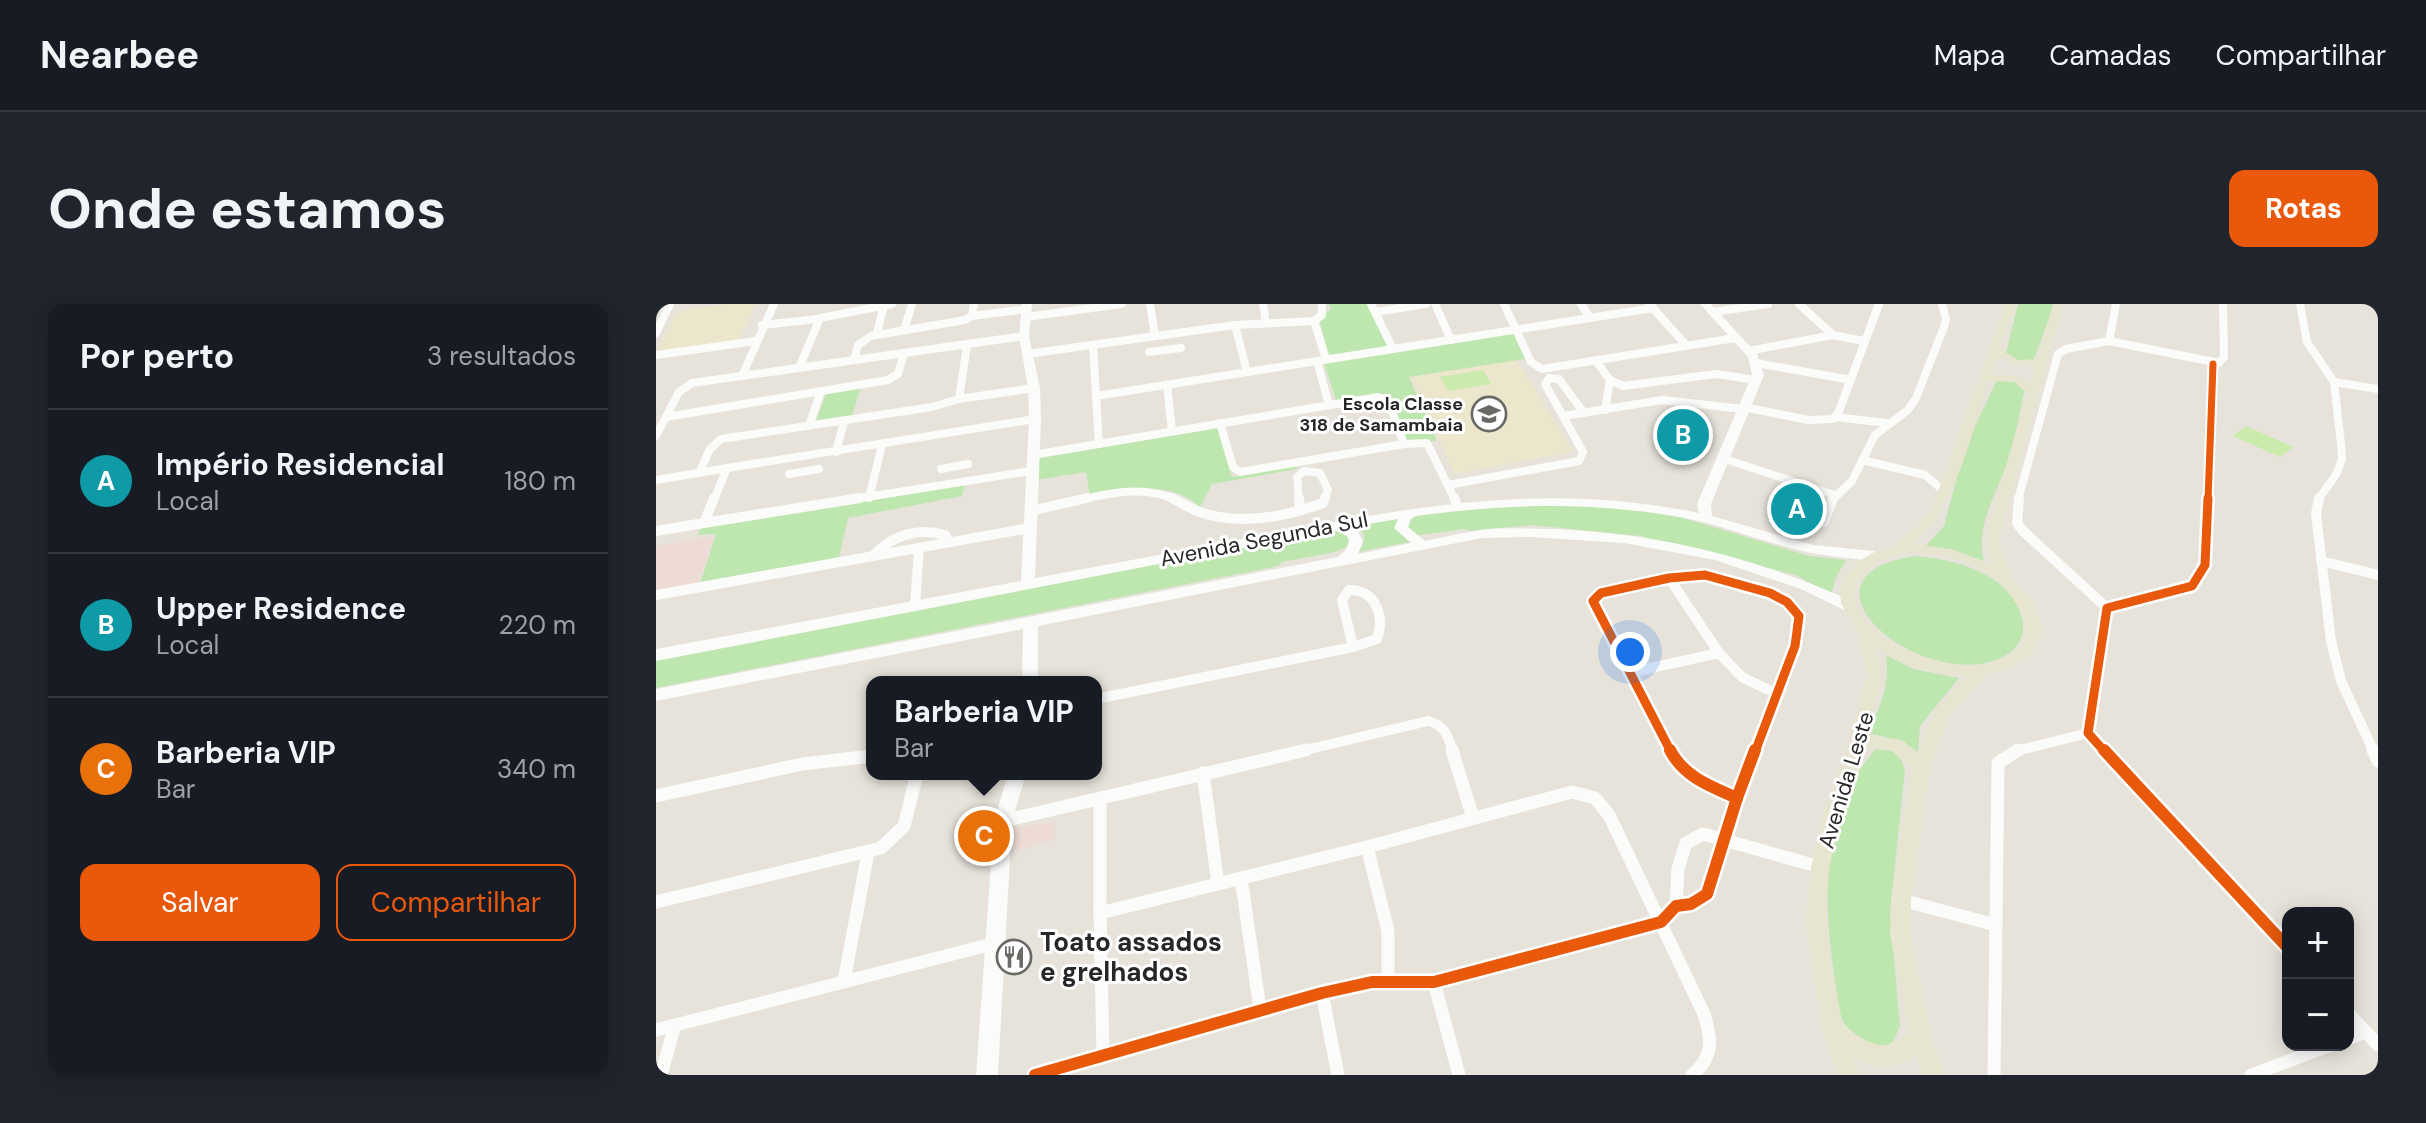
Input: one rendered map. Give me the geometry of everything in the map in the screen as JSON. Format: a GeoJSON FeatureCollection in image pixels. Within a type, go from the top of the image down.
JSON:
{"type":"FeatureCollection","features":[{"type":"Feature","properties":{"kind":"main road"},"geometry":{"type":"LineString","coordinates":[[1898,549],[1933,518],[2011,304]]}},
{"type":"Feature","properties":{"kind":"main road"},"geometry":{"type":"LineString","coordinates":[[2005,578],[1994,550],[1993,536],[2058,304]]}},
{"type":"Feature","properties":{"kind":"main road"},"geometry":{"type":"LineString","coordinates":[[1705,511],[1722,458],[1756,380],[1756,363],[1709,308]]}},
{"type":"Feature","properties":{"kind":"main road"},"geometry":{"type":"LineString","coordinates":[[1027,310],[1024,336],[1034,388],[1035,419],[1028,585]]}},
{"type":"Feature","properties":{"kind":"main road"},"geometry":{"type":"LineString","coordinates":[[1995,350],[2016,363],[2040,362]]}},
{"type":"Feature","properties":{"kind":"main road"},"geometry":{"type":"LineString","coordinates":[[1986,378],[2017,379],[2033,392]]}},
{"type":"Feature","properties":{"kind":"main road","name":"Avenida Segunda Sul"},"geometry":{"type":"LineString","coordinates":[[656,655],[914,600],[1028,585],[1336,525],[1457,505],[1534,499],[1585,500],[1684,514],[1705,511],[1814,549],[1874,556]]}},
{"type":"Feature","properties":{"kind":"main road"},"geometry":{"type":"LineString","coordinates":[[1414,511],[1405,517],[1401,528],[1421,544]]}},
{"type":"Feature","properties":{"kind":"main road"},"geometry":{"type":"LineString","coordinates":[[1336,525],[1352,533],[1356,541],[1352,552],[1343,561]]}},
{"type":"Feature","properties":{"kind":"main road","name":"Avenida Segunda Sul"},"geometry":{"type":"LineString","coordinates":[[656,695],[1482,534],[1539,531],[1636,539],[1688,550],[1795,581],[1849,606]]}},
{"type":"Feature","properties":{"kind":"main road"},"geometry":{"type":"LineString","coordinates":[[1898,549],[1954,553],[2005,578],[2023,596],[2033,615],[2034,634],[2025,651],[2007,663],[1981,670],[1949,670],[1915,661],[1885,647],[1863,628],[1849,606],[1847,586],[1856,568],[1874,556],[1898,549]]}},
{"type":"Feature","properties":{"kind":"main road"},"geometry":{"type":"LineString","coordinates":[[1030,676],[1031,622]]}},
{"type":"Feature","properties":{"kind":"main road","name":"Avenida Leste"},"geometry":{"type":"LineString","coordinates":[[1848,1075],[1833,1029],[1816,925],[1820,867],[1835,804],[1858,741],[1875,674],[1863,628]]}},
{"type":"Feature","properties":{"kind":"main road"},"geometry":{"type":"LineString","coordinates":[[1934,1075],[1920,1036],[1900,934],[1901,900],[1921,767],[1941,715],[1981,670]]}},
{"type":"Feature","properties":{"kind":"main road"},"geometry":{"type":"LineString","coordinates":[[1858,741],[1896,745],[1921,767]]}},
{"type":"Feature","properties":{"kind":"main road"},"geometry":{"type":"LineString","coordinates":[[987,1075],[1003,821],[1015,780]]}},
{"type":"Feature","properties":{"kind":"main road"},"geometry":{"type":"LineString","coordinates":[[1833,1029],[1859,1051],[1878,1056],[1902,1054],[1920,1036]]}},
{"type":"Feature","properties":{"kind":"street"},"geometry":{"type":"LineString","coordinates":[[656,333],[670,304]]}},
{"type":"Feature","properties":{"kind":"street"},"geometry":{"type":"LineString","coordinates":[[742,376],[762,325],[774,304]]}},
{"type":"Feature","properties":{"kind":"street"},"geometry":{"type":"LineString","coordinates":[[762,325],[818,319],[831,313],[892,304]]}},
{"type":"Feature","properties":{"kind":"street"},"geometry":{"type":"LineString","coordinates":[[904,330],[912,304]]}},
{"type":"Feature","properties":{"kind":"street"},"geometry":{"type":"LineString","coordinates":[[972,316],[974,304]]}},
{"type":"Feature","properties":{"kind":"street"},"geometry":{"type":"LineString","coordinates":[[854,360],[860,342],[877,333],[954,322],[972,316],[1122,304]]}},
{"type":"Feature","properties":{"kind":"street"},"geometry":{"type":"LineString","coordinates":[[1150,304],[1155,336]]}},
{"type":"Feature","properties":{"kind":"street"},"geometry":{"type":"LineString","coordinates":[[1263,304],[1266,323]]}},
{"type":"Feature","properties":{"kind":"street"},"geometry":{"type":"LineString","coordinates":[[1027,354],[1235,325],[1314,321],[1322,315],[1322,304]]}},
{"type":"Feature","properties":{"kind":"street"},"geometry":{"type":"LineString","coordinates":[[1393,349],[1373,308],[1426,304]]}},
{"type":"Feature","properties":{"kind":"street"},"geometry":{"type":"LineString","coordinates":[[1435,304],[1451,340]]}},
{"type":"Feature","properties":{"kind":"street"},"geometry":{"type":"LineString","coordinates":[[1504,304],[1531,362],[1537,368],[1735,338]]}},
{"type":"Feature","properties":{"kind":"street"},"geometry":{"type":"LineString","coordinates":[[1581,304],[1590,318]]}},
{"type":"Feature","properties":{"kind":"street"},"geometry":{"type":"LineString","coordinates":[[1799,304],[1833,335]]}},
{"type":"Feature","properties":{"kind":"street"},"geometry":{"type":"LineString","coordinates":[[1835,417],[1879,304]]}},
{"type":"Feature","properties":{"kind":"street"},"geometry":{"type":"LineString","coordinates":[[1824,522],[1834,495],[1852,481],[1875,435],[1908,410],[1916,398],[1946,319],[1942,304]]}},
{"type":"Feature","properties":{"kind":"street"},"geometry":{"type":"LineString","coordinates":[[2102,304],[2116,305],[2109,341]]}},
{"type":"Feature","properties":{"kind":"street"},"geometry":{"type":"LineString","coordinates":[[2107,608],[2023,531],[2016,517],[2058,354],[2066,349],[2109,341],[2213,364],[2223,361],[2223,304]]}},
{"type":"Feature","properties":{"kind":"street"},"geometry":{"type":"LineString","coordinates":[[2300,304],[2307,342],[2334,382],[2342,459],[2337,473],[2318,500],[2316,514],[2331,641],[2341,681],[2378,761]]}},
{"type":"Feature","properties":{"kind":"street"},"geometry":{"type":"LineString","coordinates":[[877,333],[884,305]]}},
{"type":"Feature","properties":{"kind":"street"},"geometry":{"type":"LineString","coordinates":[[1709,308],[1762,305]]}},
{"type":"Feature","properties":{"kind":"street"},"geometry":{"type":"LineString","coordinates":[[1096,396],[1651,306],[1686,345]]}},
{"type":"Feature","properties":{"kind":"street"},"geometry":{"type":"LineString","coordinates":[[799,368],[818,319]]}},
{"type":"Feature","properties":{"kind":"street"},"geometry":{"type":"LineString","coordinates":[[1314,321],[1329,405]]}},
{"type":"Feature","properties":{"kind":"street"},"geometry":{"type":"LineString","coordinates":[[1235,325],[1247,372]]}},
{"type":"Feature","properties":{"kind":"street"},"geometry":{"type":"LineString","coordinates":[[1166,335],[1168,350]]}},
{"type":"Feature","properties":{"kind":"street"},"geometry":{"type":"LineString","coordinates":[[1748,351],[1833,335],[1863,341]]}},
{"type":"Feature","properties":{"kind":"street"},"geometry":{"type":"LineString","coordinates":[[656,436],[679,392],[689,384],[1024,336]]}},
{"type":"Feature","properties":{"kind":"street"},"geometry":{"type":"LineString","coordinates":[[656,355],[756,341]]}},
{"type":"Feature","properties":{"kind":"street"},"geometry":{"type":"LineString","coordinates":[[959,399],[967,345]]}},
{"type":"Feature","properties":{"kind":"street"},"geometry":{"type":"LineString","coordinates":[[1093,345],[1099,444]]}},
{"type":"Feature","properties":{"kind":"street"},"geometry":{"type":"LineString","coordinates":[[1149,352],[1181,348]]}},
{"type":"Feature","properties":{"kind":"street"},"geometry":{"type":"LineString","coordinates":[[656,410],[668,412],[892,378],[899,372],[904,353]]}},
{"type":"Feature","properties":{"kind":"street"},"geometry":{"type":"LineString","coordinates":[[1596,361],[1610,380],[1619,386],[1716,374],[1756,380]]}},
{"type":"Feature","properties":{"kind":"street"},"geometry":{"type":"LineString","coordinates":[[1756,363],[1851,380]]}},
{"type":"Feature","properties":{"kind":"street"},"geometry":{"type":"LineString","coordinates":[[2107,608],[2187,588],[2200,577],[2205,565],[2213,364]]}},
{"type":"Feature","properties":{"kind":"street"},"geometry":{"type":"LineString","coordinates":[[1448,485],[1579,461],[1583,452],[1545,384],[1549,378],[1559,379],[1584,413]]}},
{"type":"Feature","properties":{"kind":"street"},"geometry":{"type":"LineString","coordinates":[[1605,410],[1610,380]]}},
{"type":"Feature","properties":{"kind":"street"},"geometry":{"type":"LineString","coordinates":[[2334,382],[2378,389]]}},
{"type":"Feature","properties":{"kind":"street"},"geometry":{"type":"LineString","coordinates":[[1167,385],[1172,431]]}},
{"type":"Feature","properties":{"kind":"street"},"geometry":{"type":"LineString","coordinates":[[699,473],[717,441],[1034,388]]}},
{"type":"Feature","properties":{"kind":"street"},"geometry":{"type":"LineString","coordinates":[[809,426],[821,391]]}},
{"type":"Feature","properties":{"kind":"street"},"geometry":{"type":"LineString","coordinates":[[1033,455],[1385,398],[1404,444]]}},
{"type":"Feature","properties":{"kind":"street"},"geometry":{"type":"LineString","coordinates":[[1563,416],[1675,400],[1808,420],[1827,421],[1835,417],[1887,423]]}},
{"type":"Feature","properties":{"kind":"street"},"geometry":{"type":"LineString","coordinates":[[656,480],[1035,419]]}},
{"type":"Feature","properties":{"kind":"street"},"geometry":{"type":"LineString","coordinates":[[836,452],[844,422]]}},
{"type":"Feature","properties":{"kind":"street"},"geometry":{"type":"LineString","coordinates":[[1220,423],[1233,467],[1237,471],[1302,467],[1423,442],[1431,446],[1457,505]]}},
{"type":"Feature","properties":{"kind":"street"},"geometry":{"type":"LineString","coordinates":[[869,498],[882,445]]}},
{"type":"Feature","properties":{"kind":"street"},"geometry":{"type":"LineString","coordinates":[[803,471],[806,456]]}},
{"type":"Feature","properties":{"kind":"street"},"geometry":{"type":"LineString","coordinates":[[1722,458],[1834,495]]}},
{"type":"Feature","properties":{"kind":"street"},"geometry":{"type":"LineString","coordinates":[[1862,460],[1920,473],[1944,491]]}},
{"type":"Feature","properties":{"kind":"street"},"geometry":{"type":"LineString","coordinates":[[941,469],[968,464]]}},
{"type":"Feature","properties":{"kind":"street"},"geometry":{"type":"LineString","coordinates":[[950,485],[953,467]]}},
{"type":"Feature","properties":{"kind":"street"},"geometry":{"type":"LineString","coordinates":[[1030,511],[1137,492],[1170,496],[1207,515],[1223,517],[1248,518],[1300,510],[1323,503],[1328,495],[1320,473],[1302,467]]}},
{"type":"Feature","properties":{"kind":"street"},"geometry":{"type":"LineString","coordinates":[[1300,510],[1296,482],[1302,467]]}},
{"type":"Feature","properties":{"kind":"street"},"geometry":{"type":"LineString","coordinates":[[704,523],[727,468]]}},
{"type":"Feature","properties":{"kind":"street"},"geometry":{"type":"LineString","coordinates":[[789,474],[819,469]]}},
{"type":"Feature","properties":{"kind":"street"},"geometry":{"type":"LineString","coordinates":[[656,531],[1031,471]]}},
{"type":"Feature","properties":{"kind":"street"},"geometry":{"type":"LineString","coordinates":[[656,595],[1029,528]]}},
{"type":"Feature","properties":{"kind":"street"},"geometry":{"type":"LineString","coordinates":[[873,556],[889,540],[910,534],[940,532],[949,542]]}},
{"type":"Feature","properties":{"kind":"street"},"geometry":{"type":"LineString","coordinates":[[914,600],[919,548]]}},
{"type":"Feature","properties":{"kind":"street"},"geometry":{"type":"LineString","coordinates":[[2321,561],[2377,577]]}},
{"type":"Feature","properties":{"kind":"street"},"geometry":{"type":"LineString","coordinates":[[1035,1075],[1322,993],[1388,981],[1434,982],[1661,922],[1676,906],[1691,904],[1707,894],[1737,798],[1795,646],[1799,627],[1795,609],[1770,593],[1721,577],[1697,575],[1601,593],[1593,601],[1661,737],[1684,772],[1737,798]]}},
{"type":"Feature","properties":{"kind":"street"},"geometry":{"type":"LineString","coordinates":[[1669,578],[1719,653],[1742,677],[1777,694]]}},
{"type":"Feature","properties":{"kind":"street"},"geometry":{"type":"LineString","coordinates":[[1102,698],[1353,647],[1369,643],[1380,635],[1374,601],[1363,588],[1349,590],[1342,600],[1353,647]]}},
{"type":"Feature","properties":{"kind":"street"},"geometry":{"type":"LineString","coordinates":[[2088,733],[2107,608]]}},
{"type":"Feature","properties":{"kind":"street"},"geometry":{"type":"LineString","coordinates":[[1628,673],[1719,653]]}},
{"type":"Feature","properties":{"kind":"street"},"geometry":{"type":"LineString","coordinates":[[1003,821],[1428,721],[1437,723],[1447,732],[1473,818]]}},
{"type":"Feature","properties":{"kind":"street"},"geometry":{"type":"LineString","coordinates":[[1994,1075],[1998,763],[2002,756],[2015,750],[2088,733]]}},
{"type":"Feature","properties":{"kind":"street"},"geometry":{"type":"LineString","coordinates":[[2088,733],[2282,942]]}},
{"type":"Feature","properties":{"kind":"street"},"geometry":{"type":"LineString","coordinates":[[656,796],[802,764],[866,757]]}},
{"type":"Feature","properties":{"kind":"street"},"geometry":{"type":"LineString","coordinates":[[1203,773],[1218,884]]}},
{"type":"Feature","properties":{"kind":"street"},"geometry":{"type":"LineString","coordinates":[[656,902],[881,848],[899,833],[915,780]]}},
{"type":"Feature","properties":{"kind":"street"},"geometry":{"type":"LineString","coordinates":[[1100,913],[1367,847],[1564,792],[1591,793],[1609,815],[1711,1035],[1712,1052],[1705,1066],[1692,1075]]}},
{"type":"Feature","properties":{"kind":"street"},"geometry":{"type":"LineString","coordinates":[[1100,798],[1103,1055]]}},
{"type":"Feature","properties":{"kind":"street"},"geometry":{"type":"LineString","coordinates":[[1676,906],[1678,869],[1686,843],[1703,834],[1820,867]]}},
{"type":"Feature","properties":{"kind":"street"},"geometry":{"type":"LineString","coordinates":[[1367,847],[1388,931],[1388,981]]}},
{"type":"Feature","properties":{"kind":"street"},"geometry":{"type":"LineString","coordinates":[[844,981],[868,853]]}},
{"type":"Feature","properties":{"kind":"street"},"geometry":{"type":"LineString","coordinates":[[1241,878],[1260,1009]]}},
{"type":"Feature","properties":{"kind":"street"},"geometry":{"type":"LineString","coordinates":[[1901,900],[1996,925]]}},
{"type":"Feature","properties":{"kind":"street"},"geometry":{"type":"LineString","coordinates":[[656,1030],[996,943]]}},
{"type":"Feature","properties":{"kind":"street"},"geometry":{"type":"LineString","coordinates":[[1434,982],[1459,1075]]}},
{"type":"Feature","properties":{"kind":"street"},"geometry":{"type":"LineString","coordinates":[[1322,993],[1338,1075]]}},
{"type":"Feature","properties":{"kind":"street"},"geometry":{"type":"LineString","coordinates":[[2354,1019],[2378,1045]]}},
{"type":"Feature","properties":{"kind":"street"},"geometry":{"type":"LineString","coordinates":[[661,1075],[675,1025]]}},
{"type":"Feature","properties":{"kind":"street"},"geometry":{"type":"LineString","coordinates":[[2354,1037],[2366,1032]]}},
{"type":"Feature","properties":{"kind":"street"},"geometry":{"type":"LineString","coordinates":[[2251,1075],[2315,1051]]}},
{"type":"Feature","properties":{"kind":"shaded area"},"geometry":{"type":"Polygon","coordinates":[[[728,304],[756,304],[740,339],[656,352],[677,311],[728,304]]]}},
{"type":"Feature","properties":{"kind":"shaded area","name":"Escola Classe 318 de Samambaia"},"geometry":{"type":"Polygon","coordinates":[[[1517,360],[1573,452],[1454,474],[1411,377],[1517,360]]]}},
{"type":"Feature","properties":{"kind":"shaded area"},"geometry":{"type":"Polygon","coordinates":[[[715,536],[698,584],[656,591],[656,546],[715,536]]]}},
{"type":"Feature","properties":{"kind":"shaded area"},"geometry":{"type":"Polygon","coordinates":[[[1055,822],[1055,839],[1015,851],[1014,828],[1055,822]]]}},
{"type":"Feature","properties":{"kind":"green space"},"geometry":{"type":"Polygon","coordinates":[[[1329,304],[1369,304],[1391,349],[1517,328],[1531,358],[1409,377],[1437,441],[1407,443],[1391,398],[1383,394],[1336,400],[1323,360],[1329,357],[1319,318],[1331,309],[1329,304]]]}},
{"type":"Feature","properties":{"kind":"green space"},"geometry":{"type":"Polygon","coordinates":[[[2018,304],[2055,304],[2033,361],[2019,362],[2006,353],[2018,304]]]}},
{"type":"Feature","properties":{"kind":"green space"},"geometry":{"type":"Polygon","coordinates":[[[1483,370],[1491,384],[1448,391],[1440,377],[1483,370]]]}},
{"type":"Feature","properties":{"kind":"green space"},"geometry":{"type":"Polygon","coordinates":[[[1997,380],[2018,382],[2025,387],[2011,452],[1984,523],[1984,562],[1926,546],[1944,526],[1965,447],[1997,380]]]}},
{"type":"Feature","properties":{"kind":"green space"},"geometry":{"type":"Polygon","coordinates":[[[862,383],[852,416],[816,421],[828,388],[862,383]]]}},
{"type":"Feature","properties":{"kind":"green space"},"geometry":{"type":"Polygon","coordinates":[[[2246,426],[2293,447],[2280,457],[2233,436],[2246,426]]]}},
{"type":"Feature","properties":{"kind":"green space"},"geometry":{"type":"Polygon","coordinates":[[[1217,427],[1232,477],[1296,466],[1297,469],[1212,484],[1200,507],[1188,498],[1161,490],[1133,490],[1090,497],[1086,472],[1036,480],[1038,456],[1217,427]]]}},
{"type":"Feature","properties":{"kind":"green space"},"geometry":{"type":"Polygon","coordinates":[[[965,484],[962,496],[848,518],[839,558],[700,584],[716,534],[698,535],[701,526],[965,484]]]}},
{"type":"Feature","properties":{"kind":"green space"},"geometry":{"type":"Polygon","coordinates":[[[1528,502],[1625,507],[1680,517],[1809,556],[1846,560],[1836,577],[1831,595],[1796,575],[1640,536],[1532,525],[1413,536],[1404,521],[1417,514],[1528,502]]]}},
{"type":"Feature","properties":{"kind":"green space"},"geometry":{"type":"Polygon","coordinates":[[[1400,516],[1397,530],[1410,542],[1357,552],[1363,546],[1364,535],[1359,528],[1349,525],[1400,516]]]}},
{"type":"Feature","properties":{"kind":"green space"},"geometry":{"type":"Polygon","coordinates":[[[1329,531],[1342,532],[1350,539],[1348,546],[1335,552],[1282,562],[1278,566],[656,688],[656,658],[1329,531]]]}},
{"type":"Feature","properties":{"kind":"green space"},"geometry":{"type":"Polygon","coordinates":[[[1917,556],[1962,565],[2002,586],[2020,610],[2023,624],[2022,636],[2015,648],[2003,657],[1985,663],[1953,664],[1921,655],[1893,640],[1872,622],[1861,601],[1862,582],[1880,566],[1917,556]]]}},
{"type":"Feature","properties":{"kind":"green space"},"geometry":{"type":"Polygon","coordinates":[[[1886,655],[1913,669],[1959,678],[1920,726],[1918,752],[1902,741],[1867,733],[1883,696],[1887,676],[1886,655]]]}},
{"type":"Feature","properties":{"kind":"green space"},"geometry":{"type":"Polygon","coordinates":[[[1875,749],[1895,753],[1905,771],[1890,912],[1900,1027],[1892,1043],[1875,1049],[1851,1034],[1841,1018],[1829,930],[1828,872],[1839,814],[1850,785],[1875,749]]]}},
{"type":"Feature","properties":{"kind":"building"},"geometry":{"type":"Polygon","coordinates":[[[1706,424],[1714,434],[1712,436],[1679,446],[1663,446],[1654,434],[1706,424]]]}},
{"type":"Feature","properties":{"kind":"building"},"geometry":{"type":"Polygon","coordinates":[[[1775,499],[1821,508],[1817,519],[1809,518],[1772,509],[1775,499]]]}},
{"type":"Feature","properties":{"kind":"cycle path"},"geometry":{"type":"LineString","coordinates":[[2213,364],[2205,565],[2192,586],[2107,608],[2088,733],[2282,942]]}},
{"type":"Feature","properties":{"kind":"cycle path"},"geometry":{"type":"LineString","coordinates":[[1035,1075],[1322,993],[1372,982],[1434,982],[1661,922],[1676,906],[1691,904],[1707,894],[1737,798],[1795,646],[1799,616],[1787,602],[1770,593],[1705,575],[1669,578],[1601,593],[1593,601],[1594,607],[1675,760],[1696,780],[1737,798]]}},
{"type":"Feature","properties":{"kind":"place","name":"Escola Classe 318 de Samambaia"},"geometry":{"type":"Point","coordinates":[1489,414]}},
{"type":"Feature","properties":{"kind":"place","name":"Upper Residence"},"geometry":{"type":"Point","coordinates":[1683,435]}},
{"type":"Feature","properties":{"kind":"place","name":"Império Residencial"},"geometry":{"type":"Point","coordinates":[1797,509]}},
{"type":"Feature","properties":{"kind":"place","name":"Barberia VIP"},"geometry":{"type":"Point","coordinates":[984,836]}},
{"type":"Feature","properties":{"kind":"place","name":"Toato assados e grelhados"},"geometry":{"type":"Point","coordinates":[1014,957]}}]}
